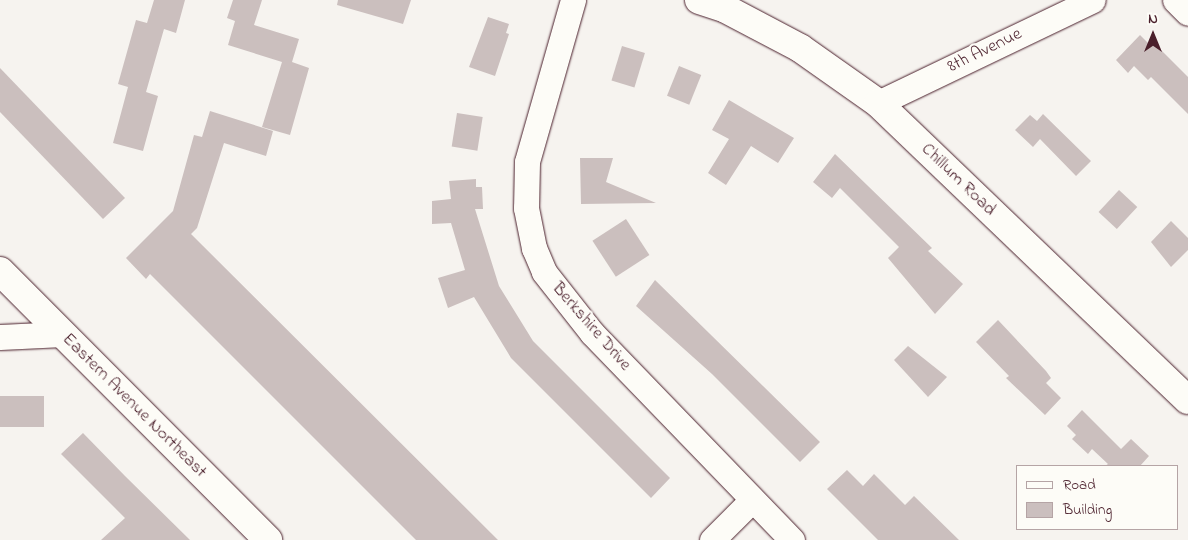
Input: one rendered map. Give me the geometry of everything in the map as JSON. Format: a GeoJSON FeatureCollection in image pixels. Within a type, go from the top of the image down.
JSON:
{"type":"FeatureCollection","features":[{"type":"Feature","properties":{"kind":"street","name":"Berkshire Drive"},"geometry":{"type":"LineString","coordinates":[[573,0],[527,162],[526,208],[534,248],[544,272],[592,333],[751,501],[792,540]]}},
{"type":"Feature","properties":{"kind":"street","name":"Chillum Road"},"geometry":{"type":"LineString","coordinates":[[699,0],[726,9],[800,48],[878,103],[1188,400]]}},
{"type":"Feature","properties":{"kind":"street","name":"8th Avenue"},"geometry":{"type":"LineString","coordinates":[[878,103],[1093,0]]}},
{"type":"Feature","properties":{"kind":"street"},"geometry":{"type":"LineString","coordinates":[[1175,0],[1188,13]]}},
{"type":"Feature","properties":{"kind":"street","name":"Eastern Avenue Northeast"},"geometry":{"type":"LineString","coordinates":[[0,271],[268,540]]}},
{"type":"Feature","properties":{"kind":"street"},"geometry":{"type":"LineString","coordinates":[[0,337],[63,334]]}},
{"type":"Feature","properties":{"kind":"street"},"geometry":{"type":"LineString","coordinates":[[712,540],[751,501]]}},
{"type":"Feature","properties":{"kind":"building"},"geometry":{"type":"Polygon","coordinates":[[[154,0],[185,0],[176,33],[164,29],[146,92],[158,96],[143,151],[113,143],[128,87],[118,84],[136,20],[147,23],[154,0]]]}},
{"type":"Feature","properties":{"kind":"building"},"geometry":{"type":"Polygon","coordinates":[[[233,0],[262,0],[254,25],[299,39],[292,62],[309,68],[290,135],[262,127],[282,62],[228,45],[235,21],[227,18],[233,0]]]}},
{"type":"Feature","properties":{"kind":"building"},"geometry":{"type":"Polygon","coordinates":[[[338,0],[411,0],[403,24],[337,5],[338,0]]]}},
{"type":"Feature","properties":{"kind":"building"},"geometry":{"type":"Polygon","coordinates":[[[488,17],[509,24],[506,33],[509,34],[495,76],[469,67],[488,17]]]}},
{"type":"Feature","properties":{"kind":"building"},"geometry":{"type":"Polygon","coordinates":[[[1140,35],[1148,43],[1151,40],[1188,77],[1188,114],[1151,77],[1148,80],[1134,66],[1128,73],[1116,60],[1140,35]]]}},
{"type":"Feature","properties":{"kind":"building"},"geometry":{"type":"Polygon","coordinates":[[[622,46],[645,53],[634,87],[611,80],[622,46]]]}},
{"type":"Feature","properties":{"kind":"building"},"geometry":{"type":"Polygon","coordinates":[[[679,66],[701,75],[689,105],[667,96],[679,66]]]}},
{"type":"Feature","properties":{"kind":"building"},"geometry":{"type":"Polygon","coordinates":[[[0,68],[125,198],[103,219],[0,112],[0,68]]]}},
{"type":"Feature","properties":{"kind":"building"},"geometry":{"type":"Polygon","coordinates":[[[729,100],[794,138],[778,163],[751,146],[726,185],[708,173],[729,139],[712,130],[729,100]]]}},
{"type":"Feature","properties":{"kind":"building"},"geometry":{"type":"Polygon","coordinates":[[[210,111],[273,131],[266,156],[224,143],[197,228],[191,234],[498,540],[416,540],[150,274],[146,279],[126,258],[173,211],[194,135],[202,137],[210,111]]]}},
{"type":"Feature","properties":{"kind":"building"},"geometry":{"type":"Polygon","coordinates":[[[457,113],[483,117],[477,151],[452,147],[457,113]]]}},
{"type":"Feature","properties":{"kind":"building"},"geometry":{"type":"Polygon","coordinates":[[[1043,114],[1091,161],[1076,176],[1040,139],[1033,147],[1015,130],[1030,115],[1037,121],[1043,114]]]}},
{"type":"Feature","properties":{"kind":"building"},"geometry":{"type":"Polygon","coordinates":[[[835,154],[932,248],[928,251],[963,284],[935,314],[888,258],[899,247],[840,188],[832,198],[813,182],[835,154]]]}},
{"type":"Feature","properties":{"kind":"building"},"geometry":{"type":"Polygon","coordinates":[[[580,158],[613,158],[606,182],[656,203],[581,204],[580,158]]]}},
{"type":"Feature","properties":{"kind":"building"},"geometry":{"type":"Polygon","coordinates":[[[476,179],[476,187],[482,187],[483,209],[475,209],[499,286],[533,341],[670,478],[651,498],[511,358],[474,297],[448,308],[438,278],[465,270],[451,223],[432,224],[432,201],[451,199],[449,181],[476,179]]]}},
{"type":"Feature","properties":{"kind":"building"},"geometry":{"type":"Polygon","coordinates":[[[1119,190],[1137,207],[1117,229],[1099,212],[1119,190]]]}},
{"type":"Feature","properties":{"kind":"building"},"geometry":{"type":"Polygon","coordinates":[[[626,219],[649,255],[616,277],[592,241],[626,219]]]}},
{"type":"Feature","properties":{"kind":"building"},"geometry":{"type":"Polygon","coordinates":[[[1171,221],[1188,238],[1188,250],[1171,267],[1151,242],[1171,221]]]}},
{"type":"Feature","properties":{"kind":"building"},"geometry":{"type":"Polygon","coordinates":[[[655,280],[820,442],[800,462],[712,374],[636,306],[655,280]]]}},
{"type":"Feature","properties":{"kind":"building"},"geometry":{"type":"Polygon","coordinates":[[[998,320],[1046,371],[1051,378],[1046,383],[1061,398],[1045,415],[1006,378],[1009,376],[976,342],[998,320]]]}},
{"type":"Feature","properties":{"kind":"building"},"geometry":{"type":"Polygon","coordinates":[[[908,346],[947,377],[928,397],[894,360],[908,346]]]}},
{"type":"Feature","properties":{"kind":"building"},"geometry":{"type":"Polygon","coordinates":[[[0,396],[44,396],[44,427],[0,427],[0,396]]]}},
{"type":"Feature","properties":{"kind":"building"},"geometry":{"type":"Polygon","coordinates":[[[1082,410],[1121,449],[1131,439],[1149,456],[1141,465],[1106,465],[1108,464],[1092,449],[1088,454],[1072,439],[1076,435],[1067,426],[1082,410]]]}},
{"type":"Feature","properties":{"kind":"building"},"geometry":{"type":"Polygon","coordinates":[[[83,433],[190,540],[101,540],[125,518],[61,454],[83,433]]]}},
{"type":"Feature","properties":{"kind":"building"},"geometry":{"type":"Polygon","coordinates":[[[847,470],[863,486],[874,474],[905,505],[914,496],[959,540],[878,540],[827,489],[847,470]]]}}]}
